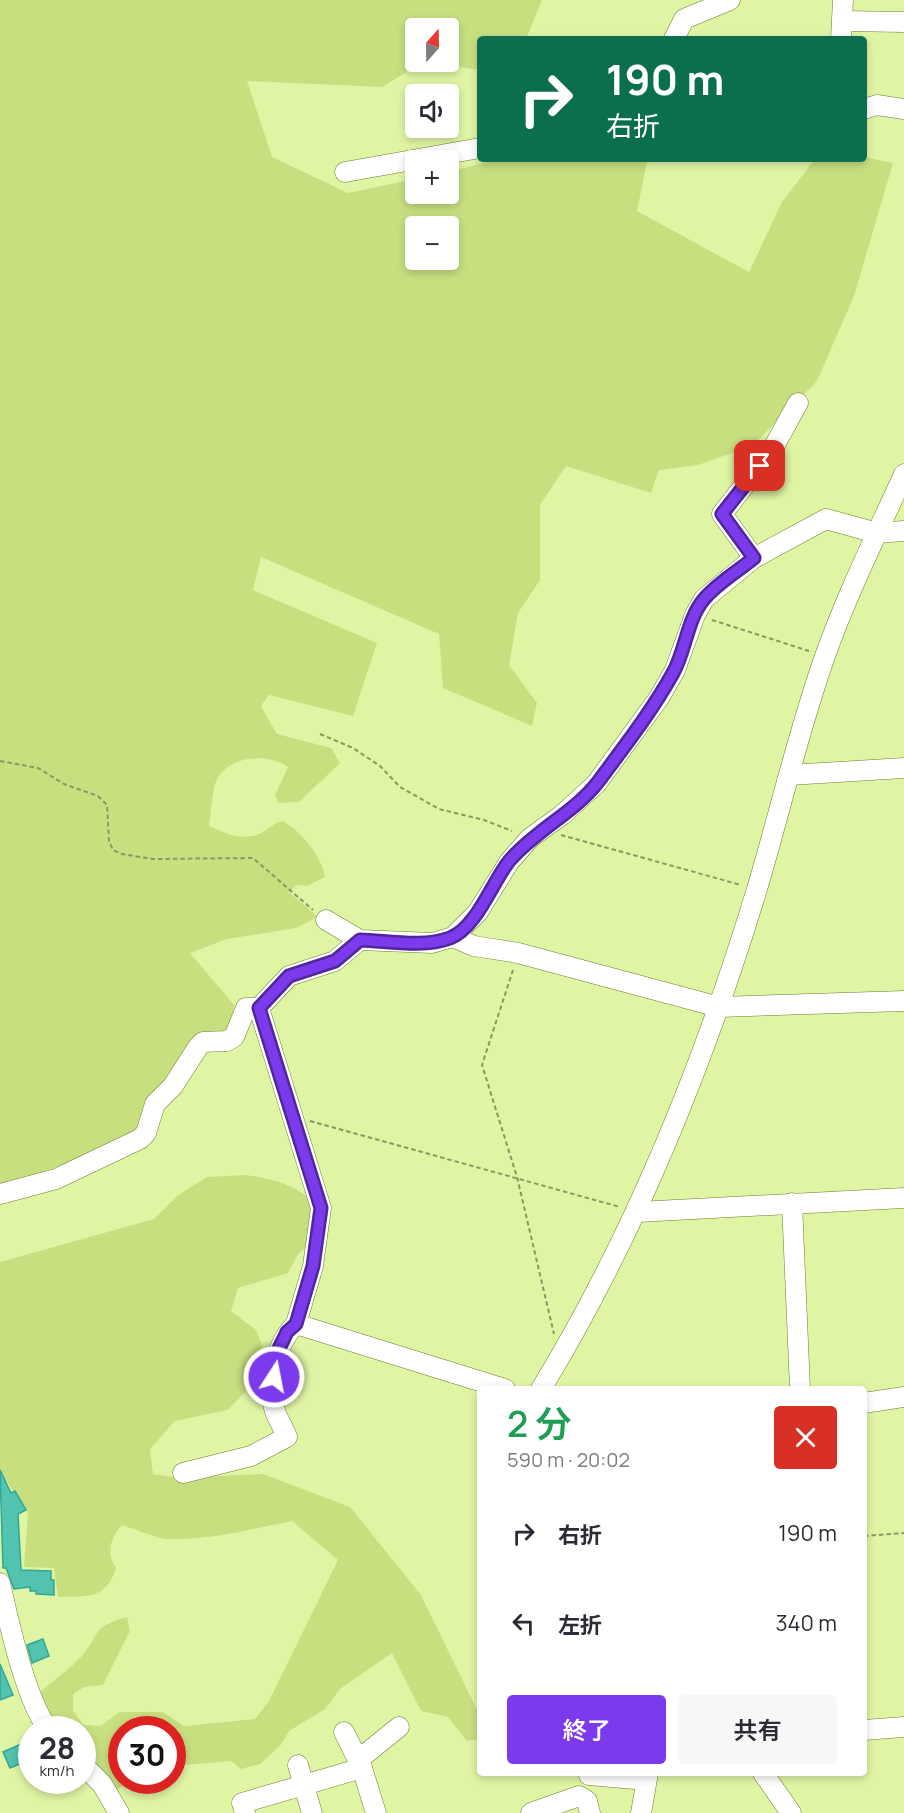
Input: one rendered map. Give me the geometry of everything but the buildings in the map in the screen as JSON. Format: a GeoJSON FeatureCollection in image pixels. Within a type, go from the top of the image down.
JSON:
{"type":"FeatureCollection","features":[{"type":"Feature","properties":{"kind":"street"},"geometry":{"type":"LineString","coordinates":[[675,36],[684,18],[730,0]]}},
{"type":"Feature","properties":{"kind":"street"},"geometry":{"type":"LineString","coordinates":[[843,0],[842,30],[904,22]]}},
{"type":"Feature","properties":{"kind":"street"},"geometry":{"type":"LineString","coordinates":[[867,108],[877,105],[904,109]]}},
{"type":"Feature","properties":{"kind":"street"},"geometry":{"type":"LineString","coordinates":[[345,172],[477,149]]}},
{"type":"Feature","properties":{"kind":"street"},"geometry":{"type":"LineString","coordinates":[[754,558],[722,514],[772,450],[798,403]]}},
{"type":"Feature","properties":{"kind":"street"},"geometry":{"type":"LineString","coordinates":[[543,1386],[637,1212],[673,1129],[719,1007],[757,890],[825,656],[904,474]]}},
{"type":"Feature","properties":{"kind":"street"},"geometry":{"type":"LineString","coordinates":[[326,920],[360,940],[432,943],[453,937],[478,912],[509,862],[536,834],[596,784],[659,698],[675,670],[695,615],[704,599],[754,558],[826,519],[877,533],[904,531]]}},
{"type":"Feature","properties":{"kind":"street"},"geometry":{"type":"LineString","coordinates":[[789,775],[904,768]]}},
{"type":"Feature","properties":{"kind":"street"},"geometry":{"type":"LineString","coordinates":[[453,937],[474,946],[518,953],[719,1007],[904,1001]]}},
{"type":"Feature","properties":{"kind":"street"},"geometry":{"type":"LineString","coordinates":[[0,1194],[56,1179],[140,1139],[146,1133],[155,1104],[172,1086],[203,1042],[227,1041],[234,1037],[246,1008],[259,1008],[289,976],[335,961],[360,940]]}},
{"type":"Feature","properties":{"kind":"street"},"geometry":{"type":"LineString","coordinates":[[183,1473],[251,1456],[287,1437],[274,1409],[273,1361],[287,1332],[296,1324],[313,1266],[321,1208],[259,1008]]}},
{"type":"Feature","properties":{"kind":"street"},"geometry":{"type":"LineString","coordinates":[[637,1212],[904,1198]]}},
{"type":"Feature","properties":{"kind":"street"},"geometry":{"type":"LineString","coordinates":[[792,1203],[800,1386]]}},
{"type":"Feature","properties":{"kind":"street"},"geometry":{"type":"LineString","coordinates":[[296,1324],[495,1386]]}},
{"type":"Feature","properties":{"kind":"street"},"geometry":{"type":"LineString","coordinates":[[867,1403],[904,1397]]}},
{"type":"Feature","properties":{"kind":"street"},"geometry":{"type":"LineString","coordinates":[[0,1582],[12,1635],[40,1716]]}},
{"type":"Feature","properties":{"kind":"street"},"geometry":{"type":"LineString","coordinates":[[245,1813],[243,1803],[304,1785],[360,1764],[399,1727]]}},
{"type":"Feature","properties":{"kind":"street"},"geometry":{"type":"LineString","coordinates":[[867,1730],[904,1727]]}},
{"type":"Feature","properties":{"kind":"street"},"geometry":{"type":"LineString","coordinates":[[344,1732],[360,1764],[376,1813]]}},
{"type":"Feature","properties":{"kind":"street"},"geometry":{"type":"LineString","coordinates":[[298,1766],[312,1813]]}},
{"type":"Feature","properties":{"kind":"street"},"geometry":{"type":"LineString","coordinates":[[589,1776],[589,1807]]}},
{"type":"Feature","properties":{"kind":"street"},"geometry":{"type":"LineString","coordinates":[[641,1813],[647,1776]]}},
{"type":"Feature","properties":{"kind":"street"},"geometry":{"type":"LineString","coordinates":[[765,1776],[791,1813]]}},
{"type":"Feature","properties":{"kind":"street"},"geometry":{"type":"LineString","coordinates":[[96,1778],[119,1813]]}},
{"type":"Feature","properties":{"kind":"street"},"geometry":{"type":"LineString","coordinates":[[531,1813],[579,1796],[589,1807]]}},
{"type":"Feature","properties":{"kind":"path"},"geometry":{"type":"LineString","coordinates":[[695,615],[825,656]]}},
{"type":"Feature","properties":{"kind":"path"},"geometry":{"type":"LineString","coordinates":[[320,734],[353,747],[380,766],[400,787],[439,809],[757,890]]}},
{"type":"Feature","properties":{"kind":"path"},"geometry":{"type":"LineString","coordinates":[[0,761],[38,768],[64,784],[99,796],[106,805],[109,841],[113,850],[122,854],[153,859],[253,858],[326,920]]}},
{"type":"Feature","properties":{"kind":"path"},"geometry":{"type":"LineString","coordinates":[[518,953],[482,1065],[517,1177],[560,1358]]}},
{"type":"Feature","properties":{"kind":"path"},"geometry":{"type":"LineString","coordinates":[[292,1116],[637,1212]]}},
{"type":"Feature","properties":{"kind":"path"},"geometry":{"type":"LineString","coordinates":[[867,1536],[904,1533]]}},
{"type":"Feature","properties":{"kind":"green space"},"geometry":{"type":"Polygon","coordinates":[[[0,0],[542,0],[527,36],[477,36],[477,70],[459,67],[459,18],[405,18],[407,72],[382,87],[247,81],[272,157],[348,193],[405,181],[405,204],[459,204],[459,169],[487,162],[647,162],[637,211],[749,272],[782,202],[813,162],[867,162],[867,158],[893,163],[854,296],[817,381],[752,446],[698,465],[659,470],[651,493],[566,466],[540,505],[540,580],[518,613],[509,665],[537,703],[532,726],[443,688],[439,634],[261,557],[253,590],[377,643],[353,716],[269,695],[261,706],[277,734],[331,748],[340,763],[299,802],[278,803],[275,795],[288,767],[271,760],[261,758],[240,761],[223,771],[217,779],[209,826],[244,837],[260,834],[282,821],[296,830],[309,844],[320,861],[325,877],[307,886],[297,885],[289,892],[318,917],[296,928],[227,939],[190,953],[234,1005],[233,1025],[226,1035],[209,1035],[144,1127],[108,1149],[0,1186],[0,0]]]}},
{"type":"Feature","properties":{"kind":"green space"},"geometry":{"type":"Polygon","coordinates":[[[246,1175],[286,1184],[311,1200],[318,1208],[310,1244],[298,1254],[288,1273],[238,1288],[231,1311],[256,1330],[262,1345],[249,1388],[228,1410],[175,1421],[150,1449],[153,1474],[180,1478],[263,1474],[350,1507],[421,1595],[477,1710],[477,1739],[467,1741],[448,1717],[421,1711],[392,1653],[340,1689],[325,1709],[289,1731],[280,1746],[260,1764],[241,1769],[231,1761],[186,1765],[186,1726],[255,1719],[269,1701],[338,1560],[292,1521],[230,1534],[182,1539],[163,1539],[122,1525],[112,1540],[110,1551],[116,1568],[112,1578],[101,1591],[86,1596],[58,1597],[54,1568],[24,1567],[28,1512],[0,1472],[0,1262],[154,1219],[177,1196],[207,1177],[246,1175]]]}},
{"type":"Feature","properties":{"kind":"green space"},"geometry":{"type":"Polygon","coordinates":[[[127,1617],[130,1631],[103,1685],[84,1687],[73,1694],[73,1710],[77,1716],[50,1716],[38,1694],[85,1653],[100,1629],[127,1617]]]}},
{"type":"Feature","properties":{"kind":"green space"},"geometry":{"type":"Polygon","coordinates":[[[119,1712],[163,1712],[169,1716],[114,1716],[119,1712]]]}},
{"type":"Feature","properties":{"kind":"green space"},"geometry":{"type":"Polygon","coordinates":[[[108,1721],[108,1784],[96,1771],[96,1726],[101,1726],[108,1721]]]}},
{"type":"Feature","properties":{"kind":"route"},"geometry":{"type":"LineString","coordinates":[[274,1377],[273,1361],[287,1332],[296,1324],[313,1266],[321,1208],[261,1022],[259,1008],[289,976],[335,961],[360,940],[432,943],[453,937],[478,912],[509,862],[533,835],[562,815],[596,784],[659,698],[675,670],[695,615],[704,599],[754,558],[722,514],[760,466]]}}]}
